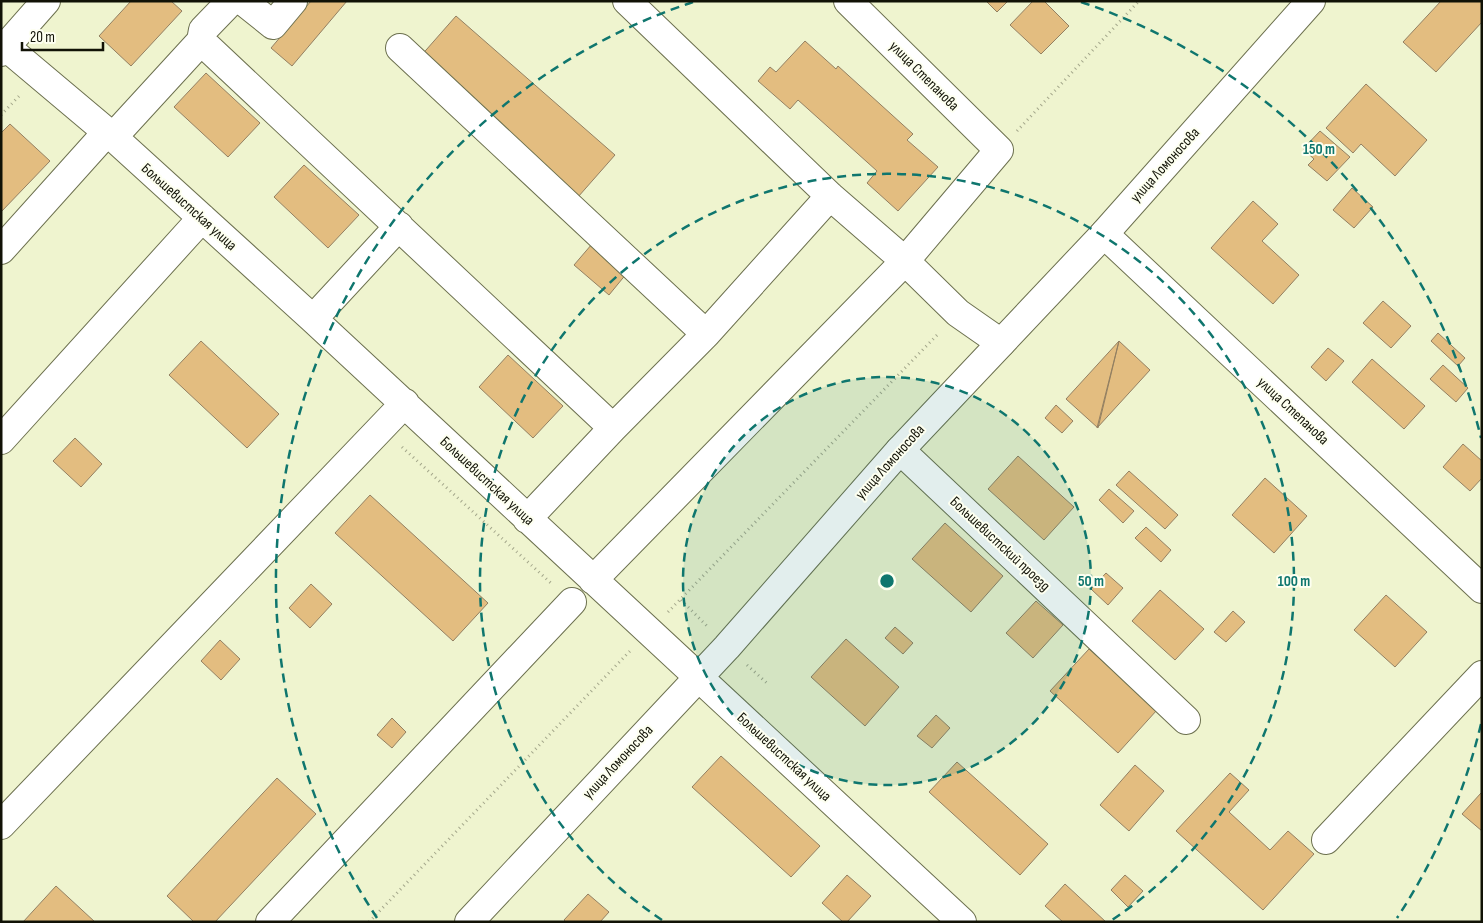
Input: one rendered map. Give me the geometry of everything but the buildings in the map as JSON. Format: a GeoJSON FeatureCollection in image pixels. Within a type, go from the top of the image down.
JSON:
{"type":"FeatureCollection","features":[{"type":"Feature","properties":{"kind":"street"},"geometry":{"type":"LineString","coordinates":[[3,50],[46,1]]}},
{"type":"Feature","properties":{"kind":"street"},"geometry":{"type":"LineString","coordinates":[[1,250],[200,41],[203,30],[230,1]]}},
{"type":"Feature","properties":{"kind":"street"},"geometry":{"type":"LineString","coordinates":[[243,1],[273,25],[293,1]]}},
{"type":"Feature","properties":{"kind":"street"},"geometry":{"type":"LineString","coordinates":[[627,1],[830,196],[905,261],[958,313],[1001,343]]}},
{"type":"Feature","properties":{"kind":"street","name":"улица Степанова"},"geometry":{"type":"LineString","coordinates":[[848,1],[999,150]]}},
{"type":"Feature","properties":{"kind":"street","name":"улица Ломоносова"},"geometry":{"type":"LineString","coordinates":[[469,922],[728,647],[900,450],[1104,234],[1311,1]]}},
{"type":"Feature","properties":{"kind":"street"},"geometry":{"type":"LineString","coordinates":[[200,41],[613,428]]}},
{"type":"Feature","properties":{"kind":"street"},"geometry":{"type":"LineString","coordinates":[[400,48],[706,334]]}},
{"type":"Feature","properties":{"kind":"street","name":"Большевистская улица"},"geometry":{"type":"LineString","coordinates":[[3,50],[110,135],[202,218],[405,403],[527,519],[962,922]]}},
{"type":"Feature","properties":{"kind":"street"},"geometry":{"type":"LineString","coordinates":[[593,580],[905,261],[999,150]]}},
{"type":"Feature","properties":{"kind":"street"},"geometry":{"type":"LineString","coordinates":[[527,519],[706,334],[830,196]]}},
{"type":"Feature","properties":{"kind":"street"},"geometry":{"type":"LineString","coordinates":[[1,440],[202,218]]}},
{"type":"Feature","properties":{"kind":"street"},"geometry":{"type":"LineString","coordinates":[[313,319],[398,226]]}},
{"type":"Feature","properties":{"kind":"street","name":"улица Степанова"},"geometry":{"type":"LineString","coordinates":[[1104,234],[1482,589]]}},
{"type":"Feature","properties":{"kind":"street"},"geometry":{"type":"LineString","coordinates":[[2,824],[405,403]]}},
{"type":"Feature","properties":{"kind":"street","name":"Большевистский проезд"},"geometry":{"type":"LineString","coordinates":[[900,450],[1186,720]]}},
{"type":"Feature","properties":{"kind":"street"},"geometry":{"type":"LineString","coordinates":[[270,922],[572,602]]}},
{"type":"Feature","properties":{"kind":"street"},"geometry":{"type":"LineString","coordinates":[[1326,840],[1482,675]]}},
{"type":"Feature","properties":{"kind":"path"},"geometry":{"type":"LineString","coordinates":[[999,150],[1139,1]]}},
{"type":"Feature","properties":{"kind":"path"},"geometry":{"type":"LineString","coordinates":[[381,428],[572,602]]}}]}
